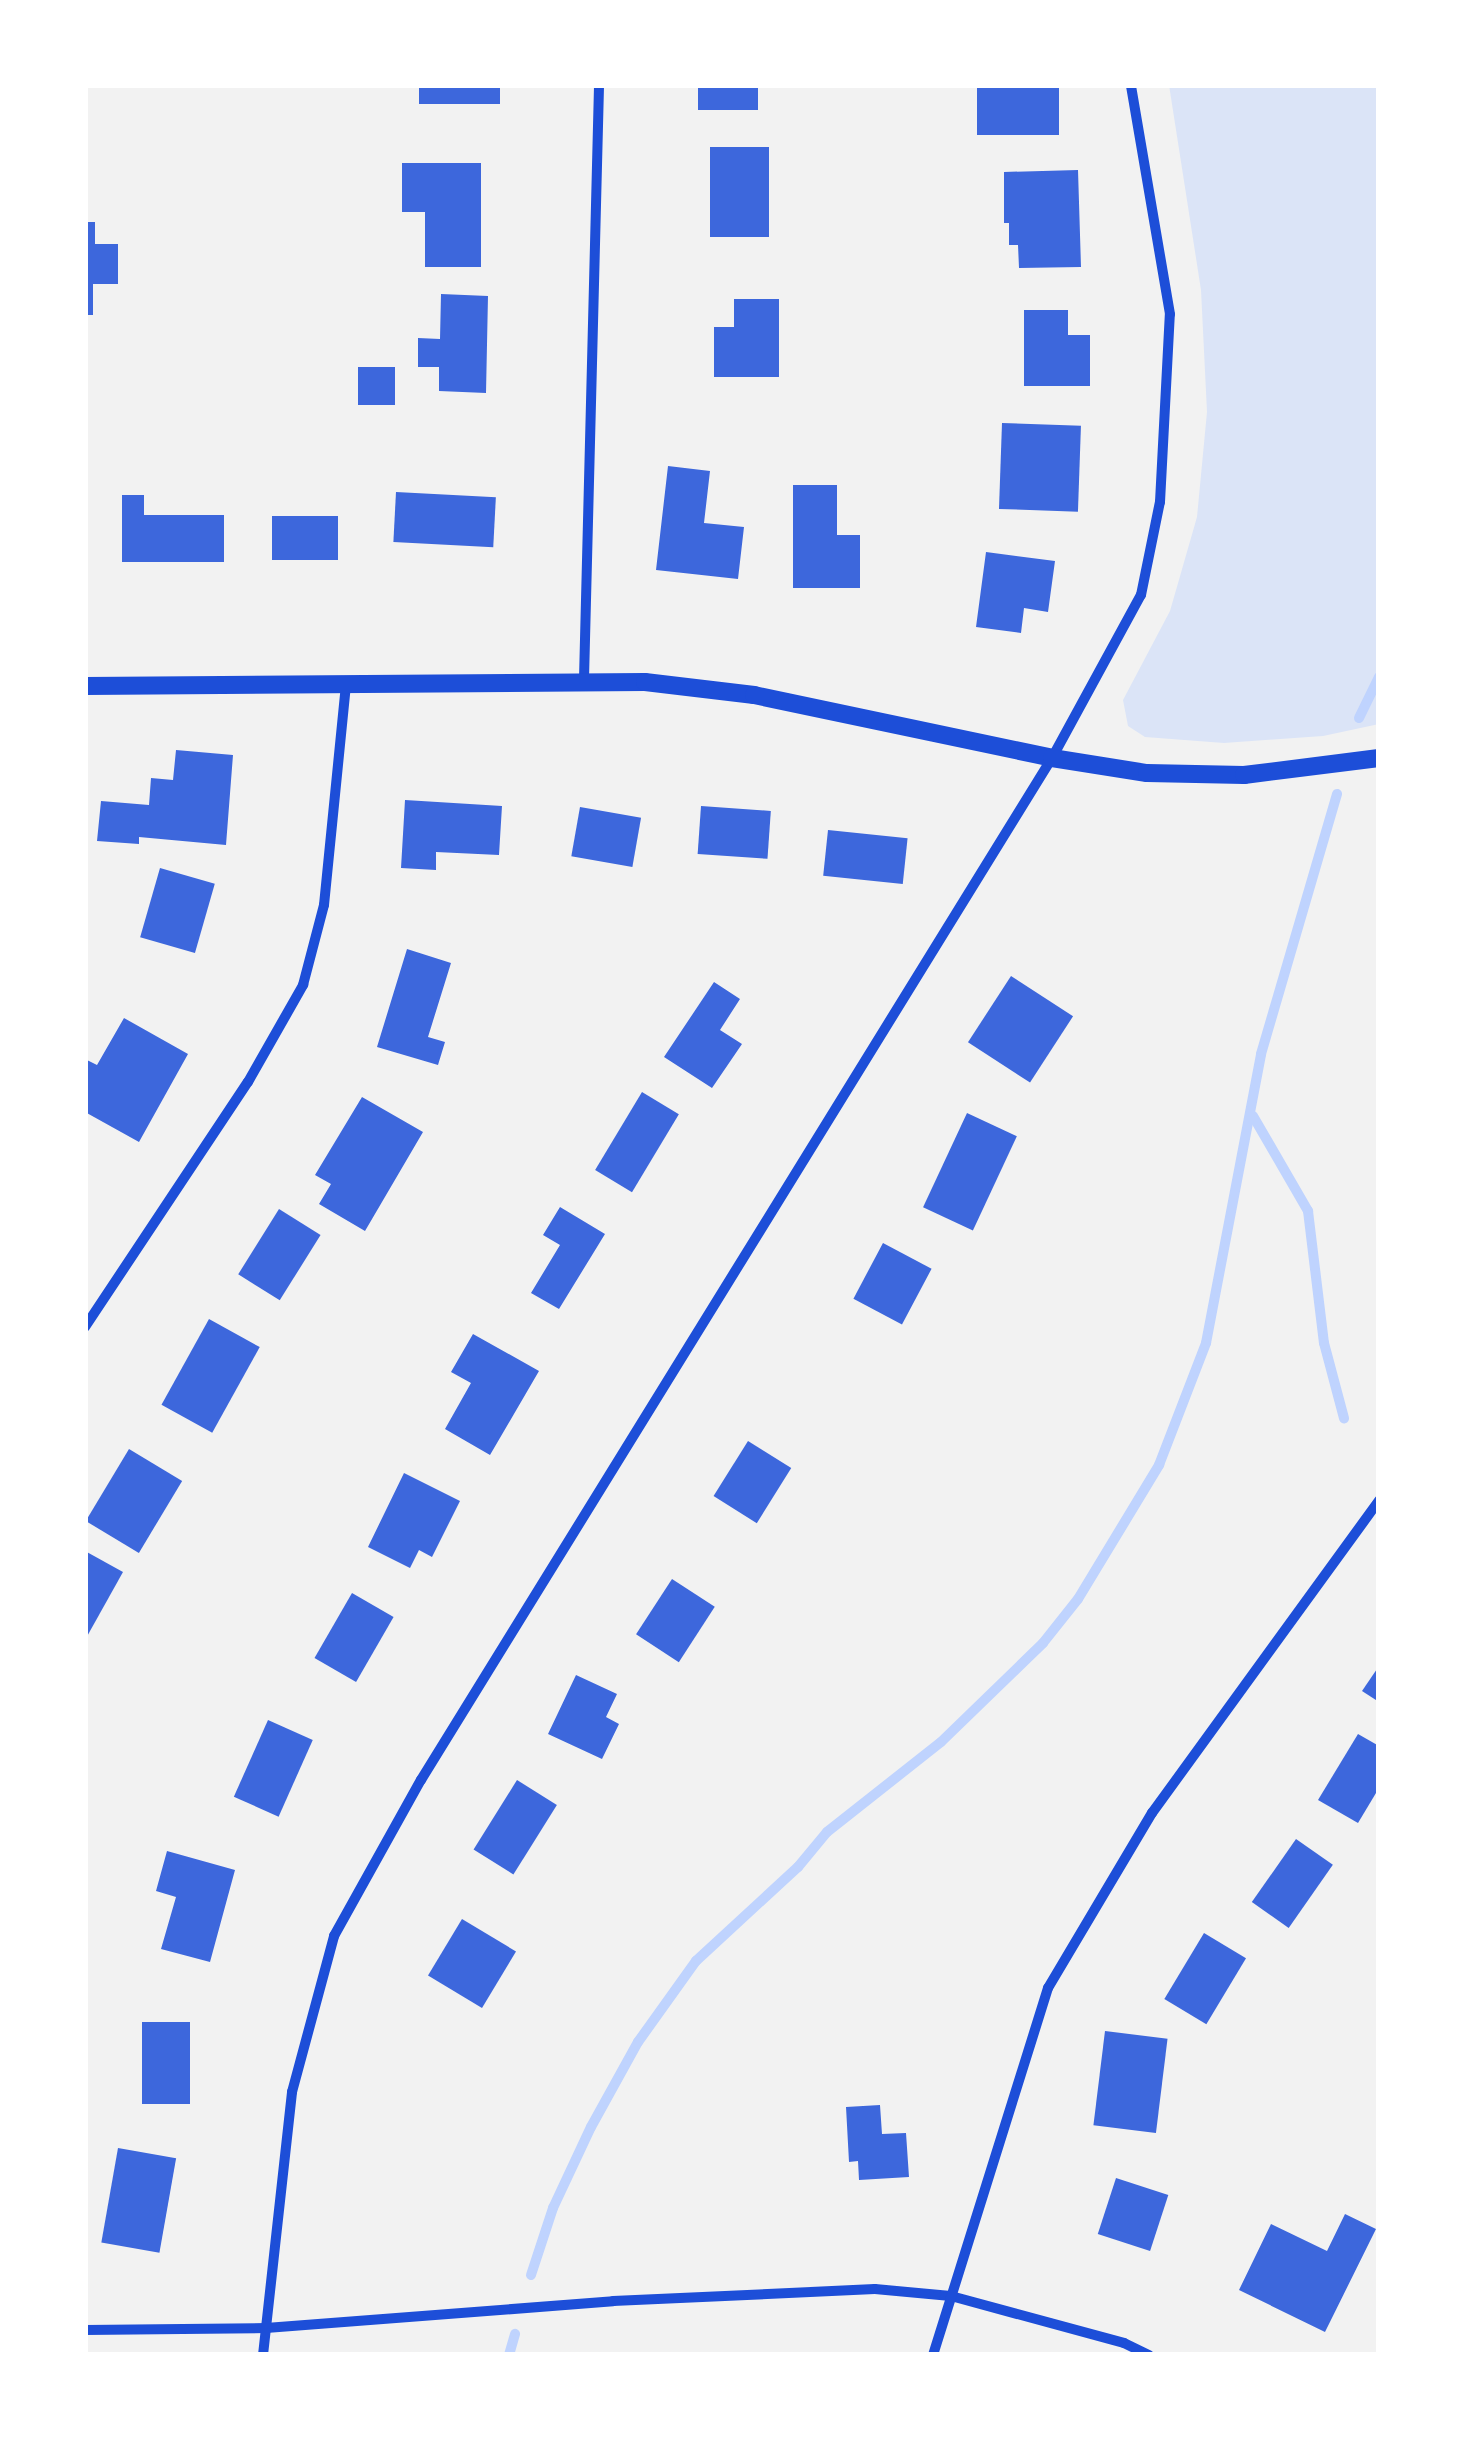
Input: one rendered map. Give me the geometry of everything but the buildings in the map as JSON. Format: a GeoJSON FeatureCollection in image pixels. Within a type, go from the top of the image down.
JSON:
{"type":"FeatureCollection","features":[{"type":"Feature","properties":{"kind":"street"},"geometry":{"type":"LineString","coordinates":[[584,680],[599,85]]}},
{"type":"Feature","properties":{"kind":"street"},"geometry":{"type":"LineString","coordinates":[[263,2355],[292,2092],[334,1936],[421,1780],[1052,758],[1141,594],[1160,502],[1170,314],[1131,85]]}},
{"type":"Feature","properties":{"kind":"street"},"geometry":{"type":"LineString","coordinates":[[85,686],[584,680],[754,695],[1052,758],[1196,776],[1326,768],[1379,758]]}},
{"type":"Feature","properties":{"kind":"street"},"geometry":{"type":"LineString","coordinates":[[85,1327],[89,1309],[248,1082],[304,985],[324,905],[346,685]]}},
{"type":"Feature","properties":{"kind":"street"},"geometry":{"type":"LineString","coordinates":[[933,2355],[1048,1988],[1152,1813],[1379,1500]]}},
{"type":"Feature","properties":{"kind":"street"},"geometry":{"type":"LineString","coordinates":[[85,2330],[266,2328],[777,2291],[875,2289],[952,2296],[1124,2343],[1149,2355]]}},
{"type":"Feature","properties":{"kind":"shaded area"},"geometry":{"type":"Polygon","coordinates":[[[1169,85],[1379,85],[1379,724],[1323,736],[1224,743],[1145,737],[1128,726],[1123,700],[1170,611],[1197,517],[1207,412],[1201,290],[1169,85]]]}},
{"type":"Feature","properties":{"kind":"waterway"},"geometry":{"type":"LineString","coordinates":[[1359,718],[1379,677]]}},
{"type":"Feature","properties":{"kind":"waterway"},"geometry":{"type":"LineString","coordinates":[[531,2275],[553,2208],[591,2127],[638,2042],[696,1961],[798,1867],[827,1832],[941,1742],[1043,1643],[1078,1599],[1159,1465],[1206,1343],[1261,1054],[1337,794]]}},
{"type":"Feature","properties":{"kind":"waterway"},"geometry":{"type":"LineString","coordinates":[[1253,1116],[1308,1211],[1324,1343],[1344,1418]]}},
{"type":"Feature","properties":{"kind":"waterway"},"geometry":{"type":"LineString","coordinates":[[509,2355],[515,2334]]}}]}
